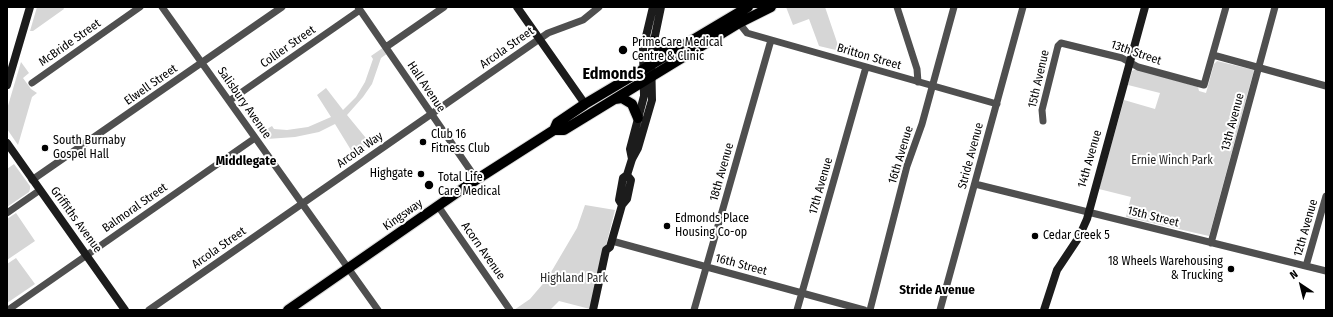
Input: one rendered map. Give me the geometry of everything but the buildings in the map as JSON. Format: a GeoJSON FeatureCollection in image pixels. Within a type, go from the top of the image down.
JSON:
{"type":"FeatureCollection","features":[{"type":"Feature","properties":{"kind":"main road","name":"Kingsway"},"geometry":{"type":"LineString","coordinates":[[554,130],[557,123],[585,104],[748,7]]}},
{"type":"Feature","properties":{"kind":"main road","name":"Kingsway"},"geometry":{"type":"LineString","coordinates":[[288,310],[438,206],[554,130],[564,130],[739,23],[772,7]]}},
{"type":"Feature","properties":{"kind":"main road"},"geometry":{"type":"LineString","coordinates":[[653,41],[660,48],[673,52]]}},
{"type":"Feature","properties":{"kind":"main road"},"geometry":{"type":"LineString","coordinates":[[615,99],[622,98],[632,104],[638,118]]}},
{"type":"Feature","properties":{"kind":"street"},"geometry":{"type":"LineString","coordinates":[[7,85],[30,7]]}},
{"type":"Feature","properties":{"kind":"street","name":"McBride Street"},"geometry":{"type":"LineString","coordinates":[[32,83],[140,7]]}},
{"type":"Feature","properties":{"kind":"street","name":"Salisbury Avenue"},"geometry":{"type":"LineString","coordinates":[[162,7],[378,310]]}},
{"type":"Feature","properties":{"kind":"street","name":"Elwell Street"},"geometry":{"type":"LineString","coordinates":[[32,180],[282,7]]}},
{"type":"Feature","properties":{"kind":"street"},"geometry":{"type":"LineString","coordinates":[[386,47],[444,7]]}},
{"type":"Feature","properties":{"kind":"street"},"geometry":{"type":"LineString","coordinates":[[517,7],[585,104]]}},
{"type":"Feature","properties":{"kind":"street","name":"Arcola Street"},"geometry":{"type":"LineString","coordinates":[[431,114],[548,33],[583,20],[599,7]]}},
{"type":"Feature","properties":{"kind":"street"},"geometry":{"type":"LineString","coordinates":[[593,310],[606,250],[611,244],[622,205],[627,199],[631,180],[627,175],[632,159],[638,148],[652,100],[643,49],[653,7]]}},
{"type":"Feature","properties":{"kind":"street"},"geometry":{"type":"LineString","coordinates":[[647,67],[661,7]]}},
{"type":"Feature","properties":{"kind":"street"},"geometry":{"type":"LineString","coordinates":[[897,7],[917,69],[918,82]]}},
{"type":"Feature","properties":{"kind":"street","name":"16th Avenue"},"geometry":{"type":"LineString","coordinates":[[870,310],[907,166],[932,86],[954,7]]}},
{"type":"Feature","properties":{"kind":"street","name":"Stride Avenue"},"geometry":{"type":"LineString","coordinates":[[940,310],[1023,7]]}},
{"type":"Feature","properties":{"kind":"street","name":"14th Avenue"},"geometry":{"type":"LineString","coordinates":[[1044,310],[1051,284],[1057,270],[1079,237],[1089,213],[1145,7]]}},
{"type":"Feature","properties":{"kind":"street"},"geometry":{"type":"LineString","coordinates":[[1226,7],[1213,55],[1326,86]]}},
{"type":"Feature","properties":{"kind":"street","name":"13th Avenue"},"geometry":{"type":"LineString","coordinates":[[1211,243],[1275,7]]}},
{"type":"Feature","properties":{"kind":"street","name":"Hall Avenue"},"geometry":{"type":"LineString","coordinates":[[359,9],[477,180]]}},
{"type":"Feature","properties":{"kind":"street","name":"Collier Street"},"geometry":{"type":"LineString","coordinates":[[229,101],[359,9]]}},
{"type":"Feature","properties":{"kind":"street","name":"Britton Street"},"geometry":{"type":"LineString","coordinates":[[739,23],[747,33],[997,104]]}},
{"type":"Feature","properties":{"kind":"street","name":"18th Avenue"},"geometry":{"type":"LineString","coordinates":[[694,310],[771,40]]}},
{"type":"Feature","properties":{"kind":"street","name":"13th Street"},"geometry":{"type":"LineString","coordinates":[[1061,43],[1122,58],[1138,67],[1204,85],[1213,55]]}},
{"type":"Feature","properties":{"kind":"street","name":"15th Avenue"},"geometry":{"type":"LineString","coordinates":[[1043,121],[1042,110],[1058,46],[1061,43]]}},
{"type":"Feature","properties":{"kind":"street","name":"17th Avenue"},"geometry":{"type":"LineString","coordinates":[[797,310],[866,67]]}},
{"type":"Feature","properties":{"kind":"street"},"geometry":{"type":"LineString","coordinates":[[632,159],[630,149],[648,79]]}},
{"type":"Feature","properties":{"kind":"street","name":"Arcola Way"},"geometry":{"type":"LineString","coordinates":[[302,203],[431,114]]}},
{"type":"Feature","properties":{"kind":"street","name":"Balmoral Street"},"geometry":{"type":"LineString","coordinates":[[8,310],[255,138]]}},
{"type":"Feature","properties":{"kind":"street","name":"Griffiths Avenue"},"geometry":{"type":"LineString","coordinates":[[7,143],[125,310]]}},
{"type":"Feature","properties":{"kind":"street","name":"15th Street"},"geometry":{"type":"LineString","coordinates":[[975,184],[1326,271]]}},
{"type":"Feature","properties":{"kind":"street"},"geometry":{"type":"LineString","coordinates":[[7,213],[40,190]]}},
{"type":"Feature","properties":{"kind":"street","name":"12th Avenue"},"geometry":{"type":"LineString","coordinates":[[1306,266],[1326,196]]}},
{"type":"Feature","properties":{"kind":"street","name":"Arcola Street"},"geometry":{"type":"LineString","coordinates":[[148,310],[302,203]]}},
{"type":"Feature","properties":{"kind":"street","name":"Acorn Avenue"},"geometry":{"type":"LineString","coordinates":[[438,206],[510,310]]}},
{"type":"Feature","properties":{"kind":"street","name":"16th Street"},"geometry":{"type":"LineString","coordinates":[[611,244],[706,267],[852,308],[864,310]]}},
{"type":"Feature","properties":{"kind":"green space"},"geometry":{"type":"Polygon","coordinates":[[[37,7],[63,7],[64,9],[33,31],[30,31],[37,7]]]}},
{"type":"Feature","properties":{"kind":"green space"},"geometry":{"type":"Polygon","coordinates":[[[786,7],[825,7],[840,51],[819,46],[809,19],[793,25],[786,7]]]}},
{"type":"Feature","properties":{"kind":"green space"},"geometry":{"type":"Polygon","coordinates":[[[384,47],[388,53],[381,58],[372,84],[347,115],[370,143],[354,155],[335,124],[319,132],[295,137],[267,139],[262,132],[272,126],[274,129],[287,130],[308,127],[331,117],[317,95],[326,88],[343,110],[356,97],[365,82],[373,59],[371,56],[384,47]]]}},
{"type":"Feature","properties":{"kind":"green space","name":"Ernie Winch Park"},"geometry":{"type":"Polygon","coordinates":[[[1217,61],[1254,70],[1209,236],[1126,217],[1131,197],[1099,189],[1124,100],[1155,109],[1160,93],[1128,85],[1132,71],[1136,69],[1198,87],[1199,91],[1206,93],[1214,64],[1217,61]]]}},
{"type":"Feature","properties":{"kind":"green space"},"geometry":{"type":"Polygon","coordinates":[[[21,62],[29,73],[23,78],[31,89],[37,93],[32,97],[18,145],[7,129],[7,109],[21,62]]]}},
{"type":"Feature","properties":{"kind":"green space"},"geometry":{"type":"Polygon","coordinates":[[[14,164],[30,186],[30,189],[29,192],[7,207],[7,169],[14,164]]]}},
{"type":"Feature","properties":{"kind":"green space","name":"Highland Park"},"geometry":{"type":"Polygon","coordinates":[[[585,205],[615,210],[590,309],[559,301],[550,310],[514,310],[530,299],[547,279],[577,228],[585,205]]]}},
{"type":"Feature","properties":{"kind":"green space"},"geometry":{"type":"Polygon","coordinates":[[[16,213],[35,241],[7,260],[7,219],[16,213]]]}},
{"type":"Feature","properties":{"kind":"green space"},"geometry":{"type":"Polygon","coordinates":[[[16,258],[35,284],[7,303],[7,264],[16,258]]]}},
{"type":"Feature","properties":{"kind":"place","name":"PrimeCare Medical Centre & Clinic"},"geometry":{"type":"Point","coordinates":[623,50]}},
{"type":"Feature","properties":{"kind":"place","name":"Club 16 Fitness Club"},"geometry":{"type":"Point","coordinates":[423,142]}},
{"type":"Feature","properties":{"kind":"place","name":"South Burnaby Gospel Hall"},"geometry":{"type":"Point","coordinates":[45,148]}},
{"type":"Feature","properties":{"kind":"place","name":"Highgate"},"geometry":{"type":"Point","coordinates":[421,174]}},
{"type":"Feature","properties":{"kind":"place","name":"Total Life Care Medical"},"geometry":{"type":"Point","coordinates":[429,185]}},
{"type":"Feature","properties":{"kind":"place","name":"Edmonds Place Housing Co-op"},"geometry":{"type":"Point","coordinates":[667,226]}},
{"type":"Feature","properties":{"kind":"place","name":"Cedar Creek 5"},"geometry":{"type":"Point","coordinates":[1035,236]}},
{"type":"Feature","properties":{"kind":"place","name":"18 Wheels Warehousing & Trucking"},"geometry":{"type":"Point","coordinates":[1231,269]}},
{"type":"Feature","properties":{"kind":"district","name":"Edmonds"},"geometry":{"type":"Point","coordinates":[613,75]}},
{"type":"Feature","properties":{"kind":"district","name":"Middlegate"},"geometry":{"type":"Point","coordinates":[246,161]}},
{"type":"Feature","properties":{"kind":"district","name":"Stride Avenue"},"geometry":{"type":"Point","coordinates":[937,290]}}]}
